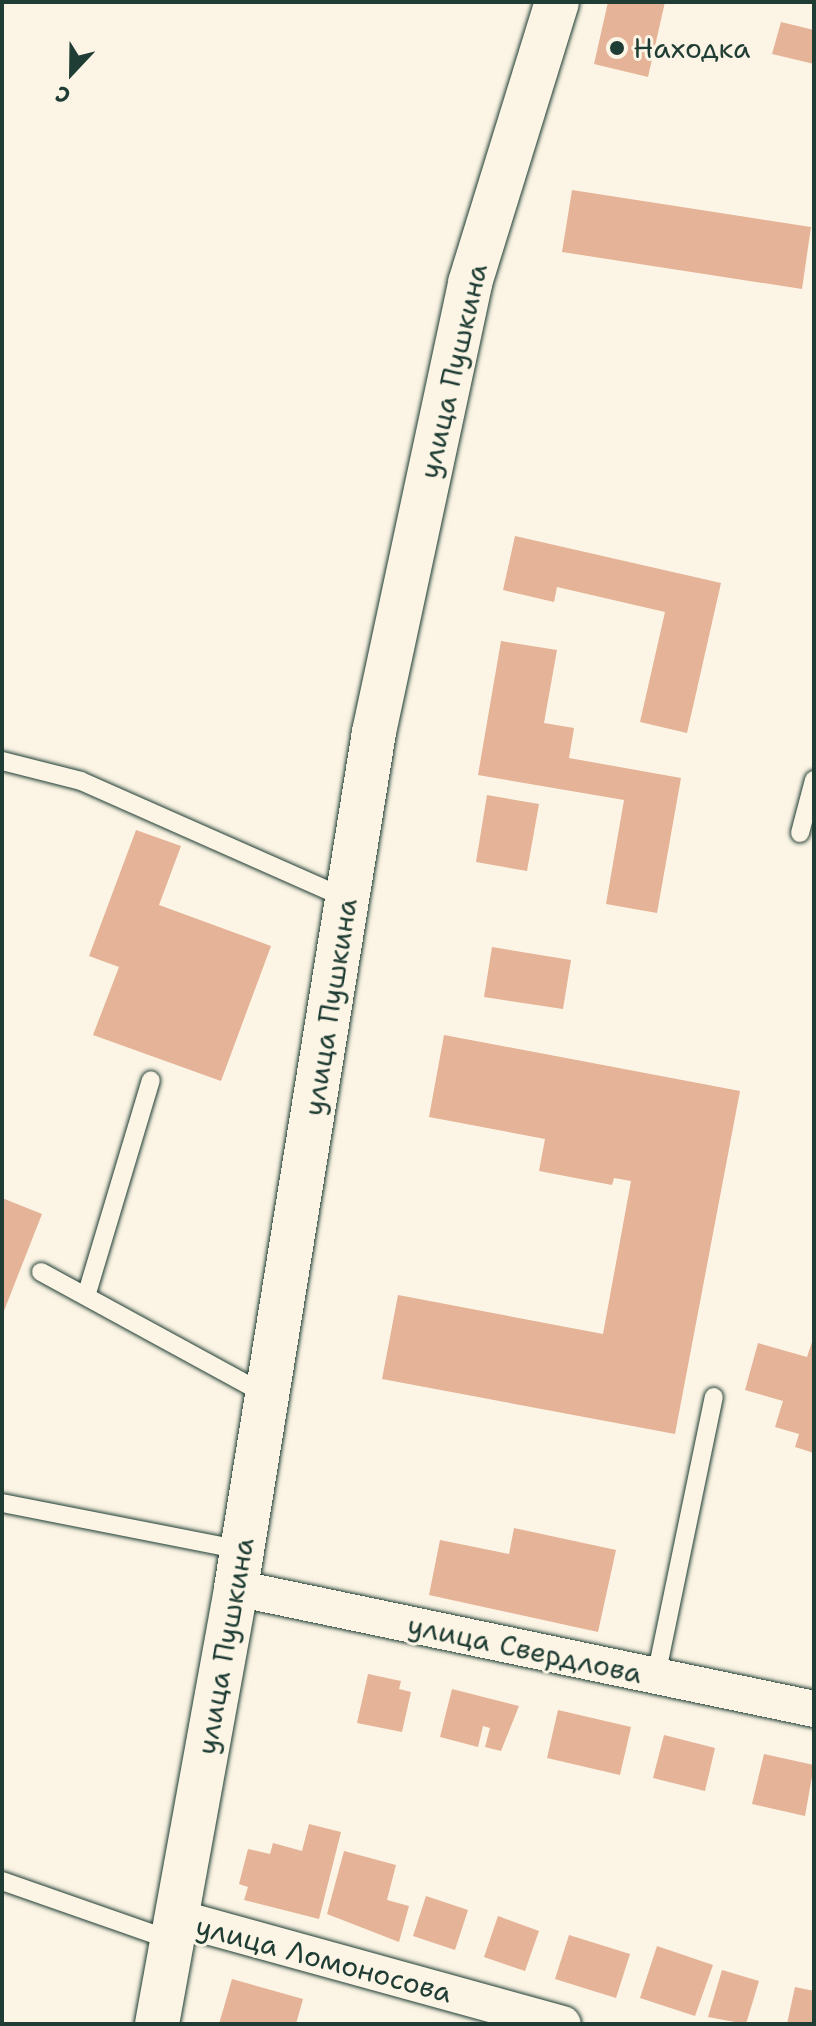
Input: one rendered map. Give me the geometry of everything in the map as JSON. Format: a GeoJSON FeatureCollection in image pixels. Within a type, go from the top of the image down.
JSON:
{"type":"FeatureCollection","features":[{"type":"Feature","properties":{"kind":"street","name":"улица Пушкина"},"geometry":{"type":"LineString","coordinates":[[157,2024],[239,1569],[374,732],[470,283],[557,2]]}},
{"type":"Feature","properties":{"kind":"street","name":"улица Свердлова"},"geometry":{"type":"LineString","coordinates":[[239,1569],[656,1676],[814,1709]]}},
{"type":"Feature","properties":{"kind":"street","name":"улица Ломоносова"},"geometry":{"type":"LineString","coordinates":[[176,1930],[563,2024]]}},
{"type":"Feature","properties":{"kind":"lane"},"geometry":{"type":"LineString","coordinates":[[2,761],[81,781],[347,899]]}},
{"type":"Feature","properties":{"kind":"lane"},"geometry":{"type":"LineString","coordinates":[[800,833],[814,780]]}},
{"type":"Feature","properties":{"kind":"lane"},"geometry":{"type":"LineString","coordinates":[[87,1293],[151,1080]]}},
{"type":"Feature","properties":{"kind":"lane"},"geometry":{"type":"LineString","coordinates":[[41,1272],[87,1293],[267,1395]]}},
{"type":"Feature","properties":{"kind":"lane"},"geometry":{"type":"LineString","coordinates":[[656,1676],[714,1397]]}},
{"type":"Feature","properties":{"kind":"lane"},"geometry":{"type":"LineString","coordinates":[[2,1503],[239,1569]]}},
{"type":"Feature","properties":{"kind":"lane"},"geometry":{"type":"LineString","coordinates":[[2,1881],[176,1930]]}},
{"type":"Feature","properties":{"kind":"building"},"geometry":{"type":"Polygon","coordinates":[[[608,2],[665,2],[648,77],[594,64],[608,2]]]}},
{"type":"Feature","properties":{"kind":"building"},"geometry":{"type":"Polygon","coordinates":[[[781,22],[814,30],[814,64],[772,54],[781,22]]]}},
{"type":"Feature","properties":{"kind":"building"},"geometry":{"type":"Polygon","coordinates":[[[572,190],[811,227],[802,289],[562,252],[572,190]]]}},
{"type":"Feature","properties":{"kind":"building"},"geometry":{"type":"Polygon","coordinates":[[[515,536],[721,583],[687,733],[640,722],[665,612],[557,587],[554,602],[503,590],[515,536]]]}},
{"type":"Feature","properties":{"kind":"building"},"geometry":{"type":"Polygon","coordinates":[[[501,641],[557,650],[544,723],[574,728],[569,758],[681,778],[657,913],[606,904],[624,800],[478,775],[501,641]]]}},
{"type":"Feature","properties":{"kind":"building"},"geometry":{"type":"Polygon","coordinates":[[[487,795],[539,804],[527,871],[476,862],[487,795]]]}},
{"type":"Feature","properties":{"kind":"building"},"geometry":{"type":"Polygon","coordinates":[[[136,830],[181,846],[159,905],[271,946],[221,1081],[93,1035],[119,967],[89,956],[136,830]]]}},
{"type":"Feature","properties":{"kind":"building"},"geometry":{"type":"Polygon","coordinates":[[[492,947],[571,960],[563,1009],[484,997],[492,947]]]}},
{"type":"Feature","properties":{"kind":"building"},"geometry":{"type":"Polygon","coordinates":[[[444,1035],[740,1091],[675,1434],[382,1379],[398,1295],[603,1334],[631,1181],[614,1178],[612,1185],[539,1171],[545,1139],[429,1117],[444,1035]]]}},
{"type":"Feature","properties":{"kind":"building"},"geometry":{"type":"Polygon","coordinates":[[[2,1198],[42,1214],[2,1316],[2,1198]]]}},
{"type":"Feature","properties":{"kind":"building"},"geometry":{"type":"Polygon","coordinates":[[[814,1336],[814,1453],[795,1447],[799,1434],[775,1427],[783,1401],[745,1390],[758,1343],[807,1357],[814,1336]]]}},
{"type":"Feature","properties":{"kind":"building"},"geometry":{"type":"Polygon","coordinates":[[[514,1528],[616,1550],[598,1632],[429,1595],[440,1540],[509,1554],[514,1528]]]}},
{"type":"Feature","properties":{"kind":"building"},"geometry":{"type":"Polygon","coordinates":[[[368,1674],[401,1681],[399,1689],[411,1692],[402,1732],[357,1723],[368,1674]]]}},
{"type":"Feature","properties":{"kind":"building"},"geometry":{"type":"Polygon","coordinates":[[[452,1689],[519,1706],[501,1751],[485,1747],[490,1728],[483,1726],[478,1747],[440,1737],[452,1689]]]}},
{"type":"Feature","properties":{"kind":"building"},"geometry":{"type":"Polygon","coordinates":[[[558,1710],[631,1727],[620,1775],[547,1758],[558,1710]]]}},
{"type":"Feature","properties":{"kind":"building"},"geometry":{"type":"Polygon","coordinates":[[[664,1735],[715,1748],[705,1791],[653,1778],[664,1735]]]}},
{"type":"Feature","properties":{"kind":"building"},"geometry":{"type":"Polygon","coordinates":[[[764,1754],[814,1765],[805,1816],[752,1804],[764,1754]]]}},
{"type":"Feature","properties":{"kind":"building"},"geometry":{"type":"Polygon","coordinates":[[[309,1824],[341,1832],[319,1919],[244,1900],[248,1887],[239,1884],[248,1849],[270,1854],[273,1843],[302,1851],[309,1824]]]}},
{"type":"Feature","properties":{"kind":"building"},"geometry":{"type":"Polygon","coordinates":[[[344,1851],[396,1865],[387,1900],[409,1906],[399,1942],[327,1914],[344,1851]]]}},
{"type":"Feature","properties":{"kind":"building"},"geometry":{"type":"Polygon","coordinates":[[[426,1896],[468,1910],[455,1950],[413,1936],[426,1896]]]}},
{"type":"Feature","properties":{"kind":"building"},"geometry":{"type":"Polygon","coordinates":[[[498,1916],[539,1931],[525,1971],[484,1957],[498,1916]]]}},
{"type":"Feature","properties":{"kind":"building"},"geometry":{"type":"Polygon","coordinates":[[[569,1935],[630,1954],[616,1998],[555,1979],[569,1935]]]}},
{"type":"Feature","properties":{"kind":"building"},"geometry":{"type":"Polygon","coordinates":[[[657,1946],[713,1965],[695,2016],[640,1998],[657,1946]]]}},
{"type":"Feature","properties":{"kind":"building"},"geometry":{"type":"Polygon","coordinates":[[[722,1970],[759,1981],[746,2024],[708,2017],[722,1970]]]}},
{"type":"Feature","properties":{"kind":"building"},"geometry":{"type":"Polygon","coordinates":[[[232,1979],[303,1999],[296,2024],[219,2024],[232,1979]]]}},
{"type":"Feature","properties":{"kind":"building"},"geometry":{"type":"Polygon","coordinates":[[[795,1987],[814,1991],[814,2024],[787,2024],[795,1987]]]}},
{"type":"Feature","properties":{"kind":"place","name":"Находка"},"geometry":{"type":"Point","coordinates":[617,48]}}]}
